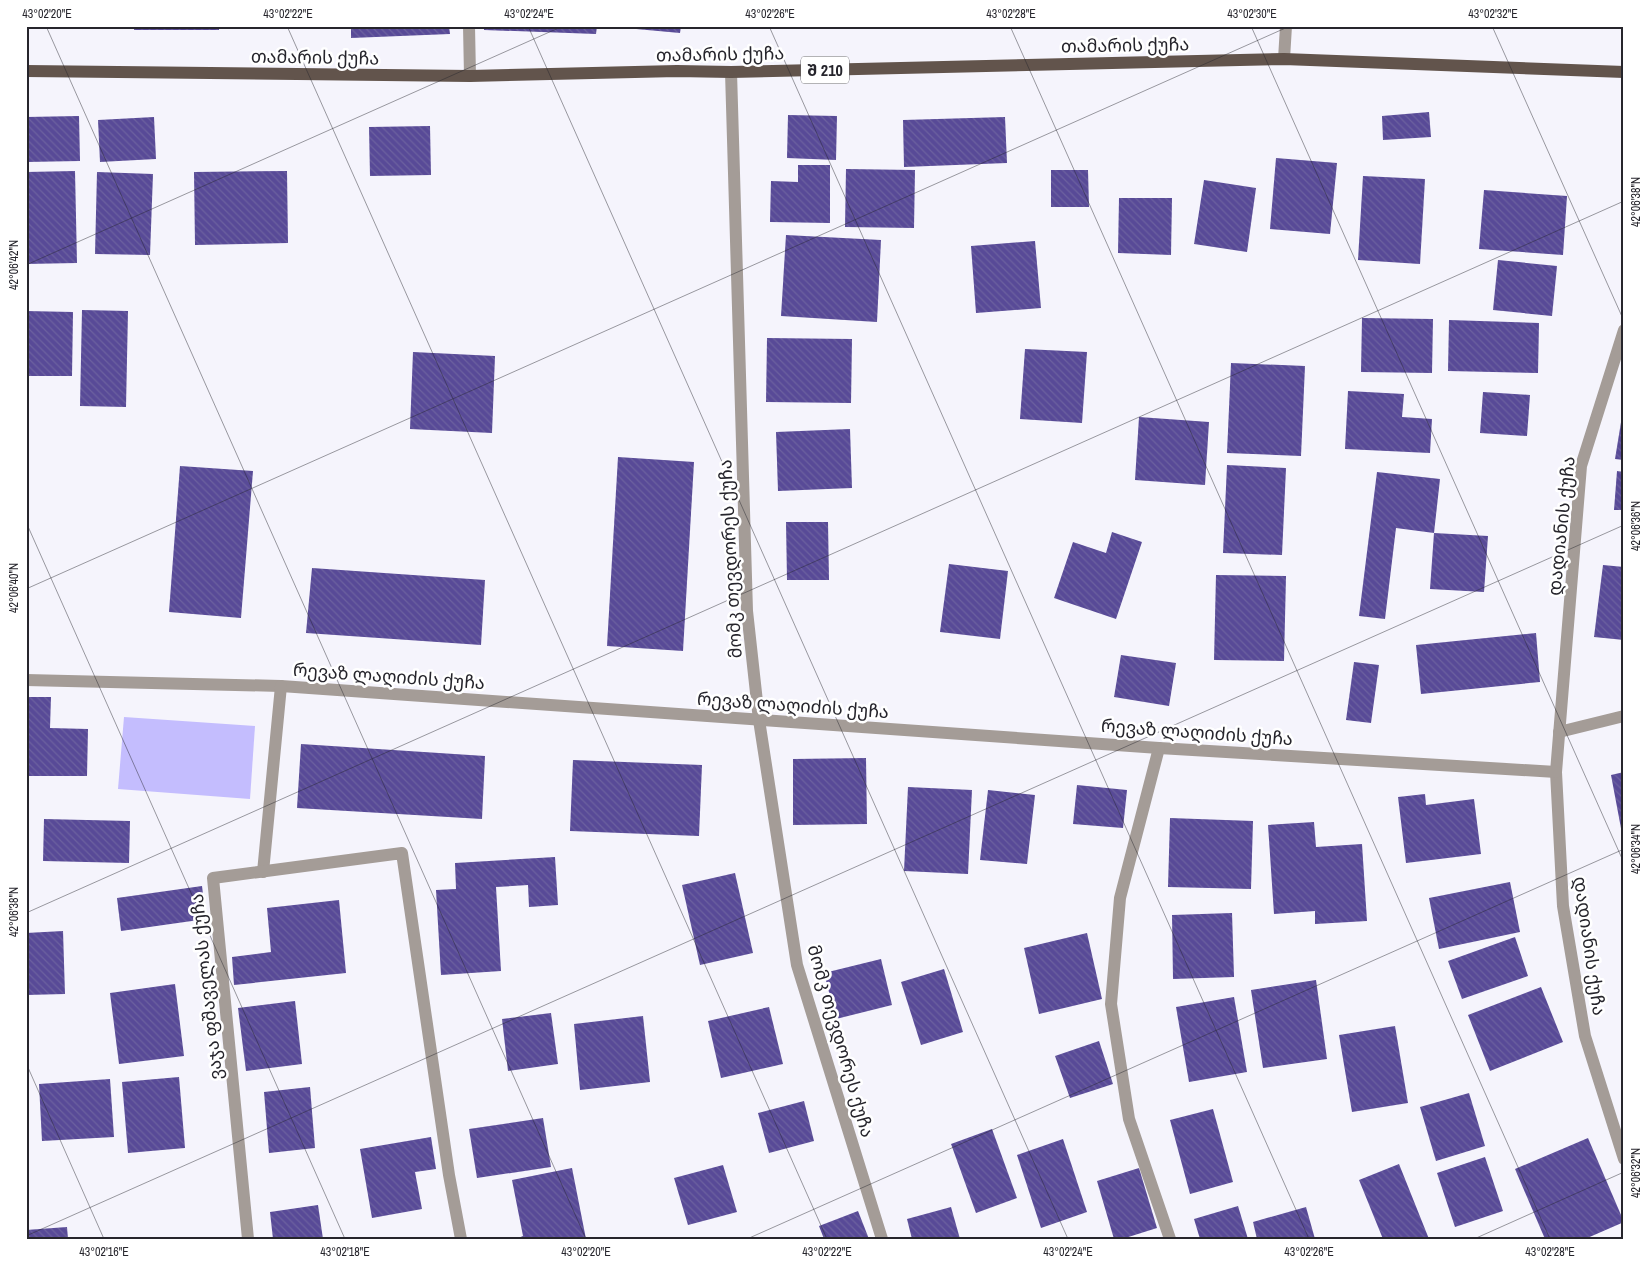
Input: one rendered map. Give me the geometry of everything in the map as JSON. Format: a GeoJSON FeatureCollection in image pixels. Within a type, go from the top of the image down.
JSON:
{"type":"FeatureCollection","features":[{"type":"Feature","properties":{"kind":"main road","name":"თამარის ქუჩა"},"geometry":{"type":"LineString","coordinates":[[26,71],[470,76],[1284,59],[1624,72]]}},
{"type":"Feature","properties":{"kind":"street"},"geometry":{"type":"LineString","coordinates":[[469,26],[470,76]]}},
{"type":"Feature","properties":{"kind":"street"},"geometry":{"type":"LineString","coordinates":[[1284,59],[1286,26]]}},
{"type":"Feature","properties":{"kind":"street","name":"მომკ თევდორეს ქუჩა"},"geometry":{"type":"LineString","coordinates":[[731,72],[747,611],[759,720],[797,965],[882,1239]]}},
{"type":"Feature","properties":{"kind":"street","name":"დადიანის ქუჩა"},"geometry":{"type":"LineString","coordinates":[[1624,330],[1582,466],[1556,772],[1563,906],[1585,1036],[1624,1159]]}},
{"type":"Feature","properties":{"kind":"street","name":"რევაზ ლაღიძის ქუჩა"},"geometry":{"type":"LineString","coordinates":[[26,680],[281,686],[1160,748],[1556,772]]}},
{"type":"Feature","properties":{"kind":"street"},"geometry":{"type":"LineString","coordinates":[[281,686],[263,872],[402,853],[449,1175],[461,1239]]}},
{"type":"Feature","properties":{"kind":"street"},"geometry":{"type":"LineString","coordinates":[[1559,732],[1624,716]]}},
{"type":"Feature","properties":{"kind":"street"},"geometry":{"type":"LineString","coordinates":[[1160,748],[1120,898],[1111,1004],[1129,1119],[1170,1239]]}},
{"type":"Feature","properties":{"kind":"street","name":"ვაჯა ფშაველას ქუჩა"},"geometry":{"type":"LineString","coordinates":[[248,1239],[213,878],[263,872]]}},
{"type":"Feature","properties":{"kind":"shaded area"},"geometry":{"type":"Polygon","coordinates":[[[124,717],[255,726],[250,799],[118,789],[124,717]]]}},
{"type":"Feature","properties":{"kind":"building"},"geometry":{"type":"Polygon","coordinates":[[[134,26],[219,26],[219,30],[134,30],[134,26]]]}},
{"type":"Feature","properties":{"kind":"building"},"geometry":{"type":"Polygon","coordinates":[[[351,26],[449,26],[450,34],[351,38],[351,26]]]}},
{"type":"Feature","properties":{"kind":"building"},"geometry":{"type":"Polygon","coordinates":[[[484,26],[597,26],[596,34],[484,30],[484,26]]]}},
{"type":"Feature","properties":{"kind":"building"},"geometry":{"type":"Polygon","coordinates":[[[625,26],[681,26],[680,33],[625,28],[625,26]]]}},
{"type":"Feature","properties":{"kind":"building"},"geometry":{"type":"Polygon","coordinates":[[[1429,112],[1431,137],[1383,140],[1382,116],[1429,112]]]}},
{"type":"Feature","properties":{"kind":"building"},"geometry":{"type":"Polygon","coordinates":[[[788,115],[837,116],[836,160],[787,158],[788,115]]]}},
{"type":"Feature","properties":{"kind":"building"},"geometry":{"type":"Polygon","coordinates":[[[79,116],[80,161],[26,162],[26,117],[79,116]]]}},
{"type":"Feature","properties":{"kind":"building"},"geometry":{"type":"Polygon","coordinates":[[[154,117],[156,159],[100,162],[98,120],[154,117]]]}},
{"type":"Feature","properties":{"kind":"building"},"geometry":{"type":"Polygon","coordinates":[[[1005,117],[1007,163],[904,167],[903,120],[1005,117]]]}},
{"type":"Feature","properties":{"kind":"building"},"geometry":{"type":"Polygon","coordinates":[[[430,126],[431,175],[370,176],[369,127],[430,126]]]}},
{"type":"Feature","properties":{"kind":"building"},"geometry":{"type":"Polygon","coordinates":[[[1276,158],[1337,163],[1330,234],[1270,229],[1276,158]]]}},
{"type":"Feature","properties":{"kind":"building"},"geometry":{"type":"Polygon","coordinates":[[[798,165],[830,165],[830,223],[770,222],[771,181],[798,182],[798,165]]]}},
{"type":"Feature","properties":{"kind":"building"},"geometry":{"type":"Polygon","coordinates":[[[846,169],[915,170],[914,228],[845,227],[846,169]]]}},
{"type":"Feature","properties":{"kind":"building"},"geometry":{"type":"Polygon","coordinates":[[[1051,170],[1088,170],[1089,207],[1051,207],[1051,170]]]}},
{"type":"Feature","properties":{"kind":"building"},"geometry":{"type":"Polygon","coordinates":[[[75,171],[77,263],[26,264],[26,172],[75,171]]]}},
{"type":"Feature","properties":{"kind":"building"},"geometry":{"type":"Polygon","coordinates":[[[287,171],[288,243],[195,245],[194,172],[287,171]]]}},
{"type":"Feature","properties":{"kind":"building"},"geometry":{"type":"Polygon","coordinates":[[[97,172],[153,174],[150,255],[95,254],[97,172]]]}},
{"type":"Feature","properties":{"kind":"building"},"geometry":{"type":"Polygon","coordinates":[[[1363,176],[1425,179],[1420,264],[1358,260],[1363,176]]]}},
{"type":"Feature","properties":{"kind":"building"},"geometry":{"type":"Polygon","coordinates":[[[1204,180],[1256,188],[1247,252],[1194,244],[1204,180]]]}},
{"type":"Feature","properties":{"kind":"building"},"geometry":{"type":"Polygon","coordinates":[[[1484,190],[1567,196],[1563,255],[1479,249],[1484,190]]]}},
{"type":"Feature","properties":{"kind":"building"},"geometry":{"type":"Polygon","coordinates":[[[1119,198],[1172,198],[1171,255],[1118,253],[1119,198]]]}},
{"type":"Feature","properties":{"kind":"building"},"geometry":{"type":"Polygon","coordinates":[[[786,235],[881,240],[877,322],[781,316],[786,235]]]}},
{"type":"Feature","properties":{"kind":"building"},"geometry":{"type":"Polygon","coordinates":[[[1035,241],[1041,308],[976,313],[971,246],[1035,241]]]}},
{"type":"Feature","properties":{"kind":"building"},"geometry":{"type":"Polygon","coordinates":[[[1498,260],[1557,266],[1552,316],[1493,310],[1498,260]]]}},
{"type":"Feature","properties":{"kind":"building"},"geometry":{"type":"Polygon","coordinates":[[[82,310],[128,311],[126,407],[80,406],[82,310]]]}},
{"type":"Feature","properties":{"kind":"building"},"geometry":{"type":"Polygon","coordinates":[[[26,311],[73,312],[72,376],[26,376],[26,311]]]}},
{"type":"Feature","properties":{"kind":"building"},"geometry":{"type":"Polygon","coordinates":[[[1362,318],[1433,319],[1432,373],[1361,372],[1362,318]]]}},
{"type":"Feature","properties":{"kind":"building"},"geometry":{"type":"Polygon","coordinates":[[[1449,320],[1539,323],[1538,373],[1448,371],[1449,320]]]}},
{"type":"Feature","properties":{"kind":"building"},"geometry":{"type":"Polygon","coordinates":[[[767,338],[852,339],[851,403],[766,402],[767,338]]]}},
{"type":"Feature","properties":{"kind":"building"},"geometry":{"type":"Polygon","coordinates":[[[1025,349],[1087,352],[1082,423],[1020,419],[1025,349]]]}},
{"type":"Feature","properties":{"kind":"building"},"geometry":{"type":"Polygon","coordinates":[[[413,352],[495,356],[492,433],[410,429],[413,352]]]}},
{"type":"Feature","properties":{"kind":"building"},"geometry":{"type":"Polygon","coordinates":[[[1231,363],[1305,366],[1301,456],[1227,453],[1231,363]]]}},
{"type":"Feature","properties":{"kind":"building"},"geometry":{"type":"Polygon","coordinates":[[[1348,391],[1404,394],[1402,417],[1432,419],[1430,453],[1345,449],[1348,391]]]}},
{"type":"Feature","properties":{"kind":"building"},"geometry":{"type":"Polygon","coordinates":[[[1483,392],[1530,395],[1527,436],[1480,433],[1483,392]]]}},
{"type":"Feature","properties":{"kind":"building"},"geometry":{"type":"Polygon","coordinates":[[[1624,410],[1624,460],[1615,459],[1624,410]]]}},
{"type":"Feature","properties":{"kind":"building"},"geometry":{"type":"Polygon","coordinates":[[[1139,417],[1209,422],[1205,485],[1135,480],[1139,417]]]}},
{"type":"Feature","properties":{"kind":"building"},"geometry":{"type":"Polygon","coordinates":[[[850,429],[852,488],[778,491],[776,432],[850,429]]]}},
{"type":"Feature","properties":{"kind":"building"},"geometry":{"type":"Polygon","coordinates":[[[618,457],[694,462],[683,651],[607,646],[618,457]]]}},
{"type":"Feature","properties":{"kind":"building"},"geometry":{"type":"Polygon","coordinates":[[[1227,465],[1286,468],[1282,555],[1223,553],[1227,465]]]}},
{"type":"Feature","properties":{"kind":"building"},"geometry":{"type":"Polygon","coordinates":[[[180,466],[253,471],[241,618],[169,612],[180,466]]]}},
{"type":"Feature","properties":{"kind":"building"},"geometry":{"type":"Polygon","coordinates":[[[1617,471],[1624,472],[1624,510],[1614,510],[1617,471]]]}},
{"type":"Feature","properties":{"kind":"building"},"geometry":{"type":"Polygon","coordinates":[[[1377,472],[1440,479],[1434,533],[1396,528],[1385,619],[1359,616],[1377,472]]]}},
{"type":"Feature","properties":{"kind":"building"},"geometry":{"type":"Polygon","coordinates":[[[786,522],[828,522],[829,580],[787,580],[786,522]]]}},
{"type":"Feature","properties":{"kind":"building"},"geometry":{"type":"Polygon","coordinates":[[[1112,532],[1142,542],[1116,619],[1054,598],[1073,542],[1106,553],[1112,532]]]}},
{"type":"Feature","properties":{"kind":"building"},"geometry":{"type":"Polygon","coordinates":[[[1434,533],[1488,536],[1484,592],[1430,589],[1434,533]]]}},
{"type":"Feature","properties":{"kind":"building"},"geometry":{"type":"Polygon","coordinates":[[[949,564],[1008,571],[1000,639],[940,632],[949,564]]]}},
{"type":"Feature","properties":{"kind":"building"},"geometry":{"type":"Polygon","coordinates":[[[1603,565],[1624,567],[1624,640],[1594,637],[1603,565]]]}},
{"type":"Feature","properties":{"kind":"building"},"geometry":{"type":"Polygon","coordinates":[[[312,568],[485,580],[481,645],[306,633],[312,568]]]}},
{"type":"Feature","properties":{"kind":"building"},"geometry":{"type":"Polygon","coordinates":[[[1216,575],[1286,576],[1284,661],[1214,660],[1216,575]]]}},
{"type":"Feature","properties":{"kind":"building"},"geometry":{"type":"Polygon","coordinates":[[[1536,633],[1540,682],[1421,694],[1416,645],[1536,633]]]}},
{"type":"Feature","properties":{"kind":"building"},"geometry":{"type":"Polygon","coordinates":[[[1121,655],[1176,663],[1169,706],[1114,697],[1121,655]]]}},
{"type":"Feature","properties":{"kind":"building"},"geometry":{"type":"Polygon","coordinates":[[[1354,662],[1379,665],[1371,723],[1346,720],[1354,662]]]}},
{"type":"Feature","properties":{"kind":"building"},"geometry":{"type":"Polygon","coordinates":[[[26,697],[51,697],[50,728],[88,729],[87,776],[26,776],[26,697]]]}},
{"type":"Feature","properties":{"kind":"building"},"geometry":{"type":"Polygon","coordinates":[[[301,744],[485,756],[482,819],[297,808],[301,744]]]}},
{"type":"Feature","properties":{"kind":"building"},"geometry":{"type":"Polygon","coordinates":[[[866,758],[867,824],[793,825],[793,759],[866,758]]]}},
{"type":"Feature","properties":{"kind":"building"},"geometry":{"type":"Polygon","coordinates":[[[573,760],[702,765],[699,836],[570,831],[573,760]]]}},
{"type":"Feature","properties":{"kind":"building"},"geometry":{"type":"Polygon","coordinates":[[[1624,772],[1624,839],[1623,839],[1611,775],[1624,772]]]}},
{"type":"Feature","properties":{"kind":"building"},"geometry":{"type":"Polygon","coordinates":[[[1077,785],[1127,790],[1123,828],[1073,824],[1077,785]]]}},
{"type":"Feature","properties":{"kind":"building"},"geometry":{"type":"Polygon","coordinates":[[[908,787],[972,790],[968,874],[904,871],[908,787]]]}},
{"type":"Feature","properties":{"kind":"building"},"geometry":{"type":"Polygon","coordinates":[[[988,790],[1035,795],[1027,864],[980,860],[988,790]]]}},
{"type":"Feature","properties":{"kind":"building"},"geometry":{"type":"Polygon","coordinates":[[[1425,794],[1426,805],[1474,799],[1481,854],[1406,863],[1398,797],[1425,794]]]}},
{"type":"Feature","properties":{"kind":"building"},"geometry":{"type":"Polygon","coordinates":[[[1170,818],[1253,821],[1251,889],[1168,887],[1170,818]]]}},
{"type":"Feature","properties":{"kind":"building"},"geometry":{"type":"Polygon","coordinates":[[[44,819],[130,821],[129,863],[43,861],[44,819]]]}},
{"type":"Feature","properties":{"kind":"building"},"geometry":{"type":"Polygon","coordinates":[[[1314,822],[1316,847],[1362,844],[1367,921],[1315,924],[1315,911],[1274,914],[1268,825],[1314,822]]]}},
{"type":"Feature","properties":{"kind":"building"},"geometry":{"type":"Polygon","coordinates":[[[555,857],[558,905],[529,907],[528,885],[496,887],[501,971],[441,975],[436,890],[456,889],[455,863],[555,857]]]}},
{"type":"Feature","properties":{"kind":"building"},"geometry":{"type":"Polygon","coordinates":[[[735,873],[753,953],[700,965],[682,885],[735,873]]]}},
{"type":"Feature","properties":{"kind":"building"},"geometry":{"type":"Polygon","coordinates":[[[1510,882],[1520,932],[1439,949],[1429,898],[1510,882]]]}},
{"type":"Feature","properties":{"kind":"building"},"geometry":{"type":"Polygon","coordinates":[[[202,886],[206,919],[121,931],[117,898],[202,886]]]}},
{"type":"Feature","properties":{"kind":"building"},"geometry":{"type":"Polygon","coordinates":[[[339,900],[346,973],[234,985],[232,957],[271,952],[267,908],[339,900]]]}},
{"type":"Feature","properties":{"kind":"building"},"geometry":{"type":"Polygon","coordinates":[[[1232,913],[1234,977],[1173,979],[1172,915],[1232,913]]]}},
{"type":"Feature","properties":{"kind":"building"},"geometry":{"type":"Polygon","coordinates":[[[63,931],[65,994],[26,995],[26,933],[63,931]]]}},
{"type":"Feature","properties":{"kind":"building"},"geometry":{"type":"Polygon","coordinates":[[[1087,933],[1102,999],[1039,1014],[1024,948],[1087,933]]]}},
{"type":"Feature","properties":{"kind":"building"},"geometry":{"type":"Polygon","coordinates":[[[1515,937],[1528,976],[1462,999],[1448,961],[1515,937]]]}},
{"type":"Feature","properties":{"kind":"building"},"geometry":{"type":"Polygon","coordinates":[[[881,959],[892,1005],[836,1019],[824,973],[881,959]]]}},
{"type":"Feature","properties":{"kind":"building"},"geometry":{"type":"Polygon","coordinates":[[[944,969],[963,1032],[921,1045],[901,982],[944,969]]]}},
{"type":"Feature","properties":{"kind":"building"},"geometry":{"type":"Polygon","coordinates":[[[1316,980],[1327,1059],[1263,1068],[1251,990],[1316,980]]]}},
{"type":"Feature","properties":{"kind":"building"},"geometry":{"type":"Polygon","coordinates":[[[175,984],[184,1056],[119,1064],[110,993],[175,984]]]}},
{"type":"Feature","properties":{"kind":"building"},"geometry":{"type":"Polygon","coordinates":[[[1541,987],[1563,1042],[1490,1071],[1468,1015],[1541,987]]]}},
{"type":"Feature","properties":{"kind":"building"},"geometry":{"type":"Polygon","coordinates":[[[1234,997],[1247,1072],[1189,1082],[1176,1007],[1234,997]]]}},
{"type":"Feature","properties":{"kind":"building"},"geometry":{"type":"Polygon","coordinates":[[[295,1001],[302,1064],[246,1071],[238,1008],[295,1001]]]}},
{"type":"Feature","properties":{"kind":"building"},"geometry":{"type":"Polygon","coordinates":[[[769,1007],[783,1064],[721,1078],[708,1021],[769,1007]]]}},
{"type":"Feature","properties":{"kind":"building"},"geometry":{"type":"Polygon","coordinates":[[[551,1013],[558,1064],[508,1071],[502,1019],[551,1013]]]}},
{"type":"Feature","properties":{"kind":"building"},"geometry":{"type":"Polygon","coordinates":[[[643,1016],[650,1082],[580,1090],[574,1024],[643,1016]]]}},
{"type":"Feature","properties":{"kind":"building"},"geometry":{"type":"Polygon","coordinates":[[[1395,1026],[1408,1103],[1352,1112],[1339,1035],[1395,1026]]]}},
{"type":"Feature","properties":{"kind":"building"},"geometry":{"type":"Polygon","coordinates":[[[1099,1041],[1113,1084],[1070,1098],[1055,1056],[1099,1041]]]}},
{"type":"Feature","properties":{"kind":"building"},"geometry":{"type":"Polygon","coordinates":[[[179,1077],[185,1148],[128,1153],[122,1082],[179,1077]]]}},
{"type":"Feature","properties":{"kind":"building"},"geometry":{"type":"Polygon","coordinates":[[[110,1079],[114,1137],[42,1141],[39,1084],[110,1079]]]}},
{"type":"Feature","properties":{"kind":"building"},"geometry":{"type":"Polygon","coordinates":[[[310,1087],[315,1148],[269,1153],[264,1092],[310,1087]]]}},
{"type":"Feature","properties":{"kind":"building"},"geometry":{"type":"Polygon","coordinates":[[[1469,1093],[1485,1146],[1436,1161],[1420,1107],[1469,1093]]]}},
{"type":"Feature","properties":{"kind":"building"},"geometry":{"type":"Polygon","coordinates":[[[804,1101],[814,1141],[769,1153],[758,1113],[804,1101]]]}},
{"type":"Feature","properties":{"kind":"building"},"geometry":{"type":"Polygon","coordinates":[[[1213,1109],[1233,1182],[1190,1194],[1170,1120],[1213,1109]]]}},
{"type":"Feature","properties":{"kind":"building"},"geometry":{"type":"Polygon","coordinates":[[[543,1118],[551,1167],[477,1178],[469,1129],[543,1118]]]}},
{"type":"Feature","properties":{"kind":"building"},"geometry":{"type":"Polygon","coordinates":[[[992,1129],[1017,1198],[976,1213],[951,1144],[992,1129]]]}},
{"type":"Feature","properties":{"kind":"building"},"geometry":{"type":"Polygon","coordinates":[[[431,1137],[436,1169],[415,1172],[422,1209],[372,1218],[360,1149],[431,1137]]]}},
{"type":"Feature","properties":{"kind":"building"},"geometry":{"type":"Polygon","coordinates":[[[1588,1138],[1624,1222],[1585,1239],[1545,1239],[1515,1169],[1588,1138]]]}},
{"type":"Feature","properties":{"kind":"building"},"geometry":{"type":"Polygon","coordinates":[[[1063,1139],[1087,1212],[1041,1228],[1017,1155],[1063,1139]]]}},
{"type":"Feature","properties":{"kind":"building"},"geometry":{"type":"Polygon","coordinates":[[[1485,1157],[1503,1211],[1455,1227],[1437,1173],[1485,1157]]]}},
{"type":"Feature","properties":{"kind":"building"},"geometry":{"type":"Polygon","coordinates":[[[1399,1164],[1429,1239],[1383,1239],[1359,1180],[1399,1164]]]}},
{"type":"Feature","properties":{"kind":"building"},"geometry":{"type":"Polygon","coordinates":[[[723,1165],[737,1212],[688,1225],[674,1178],[723,1165]]]}},
{"type":"Feature","properties":{"kind":"building"},"geometry":{"type":"Polygon","coordinates":[[[572,1168],[586,1239],[516,1239],[523,1236],[512,1180],[572,1168]]]}},
{"type":"Feature","properties":{"kind":"building"},"geometry":{"type":"Polygon","coordinates":[[[1139,1168],[1157,1228],[1122,1239],[1114,1239],[1097,1181],[1139,1168]]]}},
{"type":"Feature","properties":{"kind":"building"},"geometry":{"type":"Polygon","coordinates":[[[318,1205],[323,1239],[273,1239],[270,1212],[318,1205]]]}},
{"type":"Feature","properties":{"kind":"building"},"geometry":{"type":"Polygon","coordinates":[[[1238,1206],[1248,1239],[1200,1239],[1194,1219],[1238,1206]]]}},
{"type":"Feature","properties":{"kind":"building"},"geometry":{"type":"Polygon","coordinates":[[[951,1207],[960,1239],[912,1239],[907,1219],[951,1207]]]}},
{"type":"Feature","properties":{"kind":"building"},"geometry":{"type":"Polygon","coordinates":[[[1306,1207],[1315,1239],[1257,1239],[1253,1222],[1306,1207]]]}},
{"type":"Feature","properties":{"kind":"building"},"geometry":{"type":"Polygon","coordinates":[[[858,1211],[869,1239],[824,1239],[819,1226],[858,1211]]]}},
{"type":"Feature","properties":{"kind":"building"},"geometry":{"type":"Polygon","coordinates":[[[67,1227],[68,1239],[26,1239],[26,1230],[67,1227]]]}}]}
